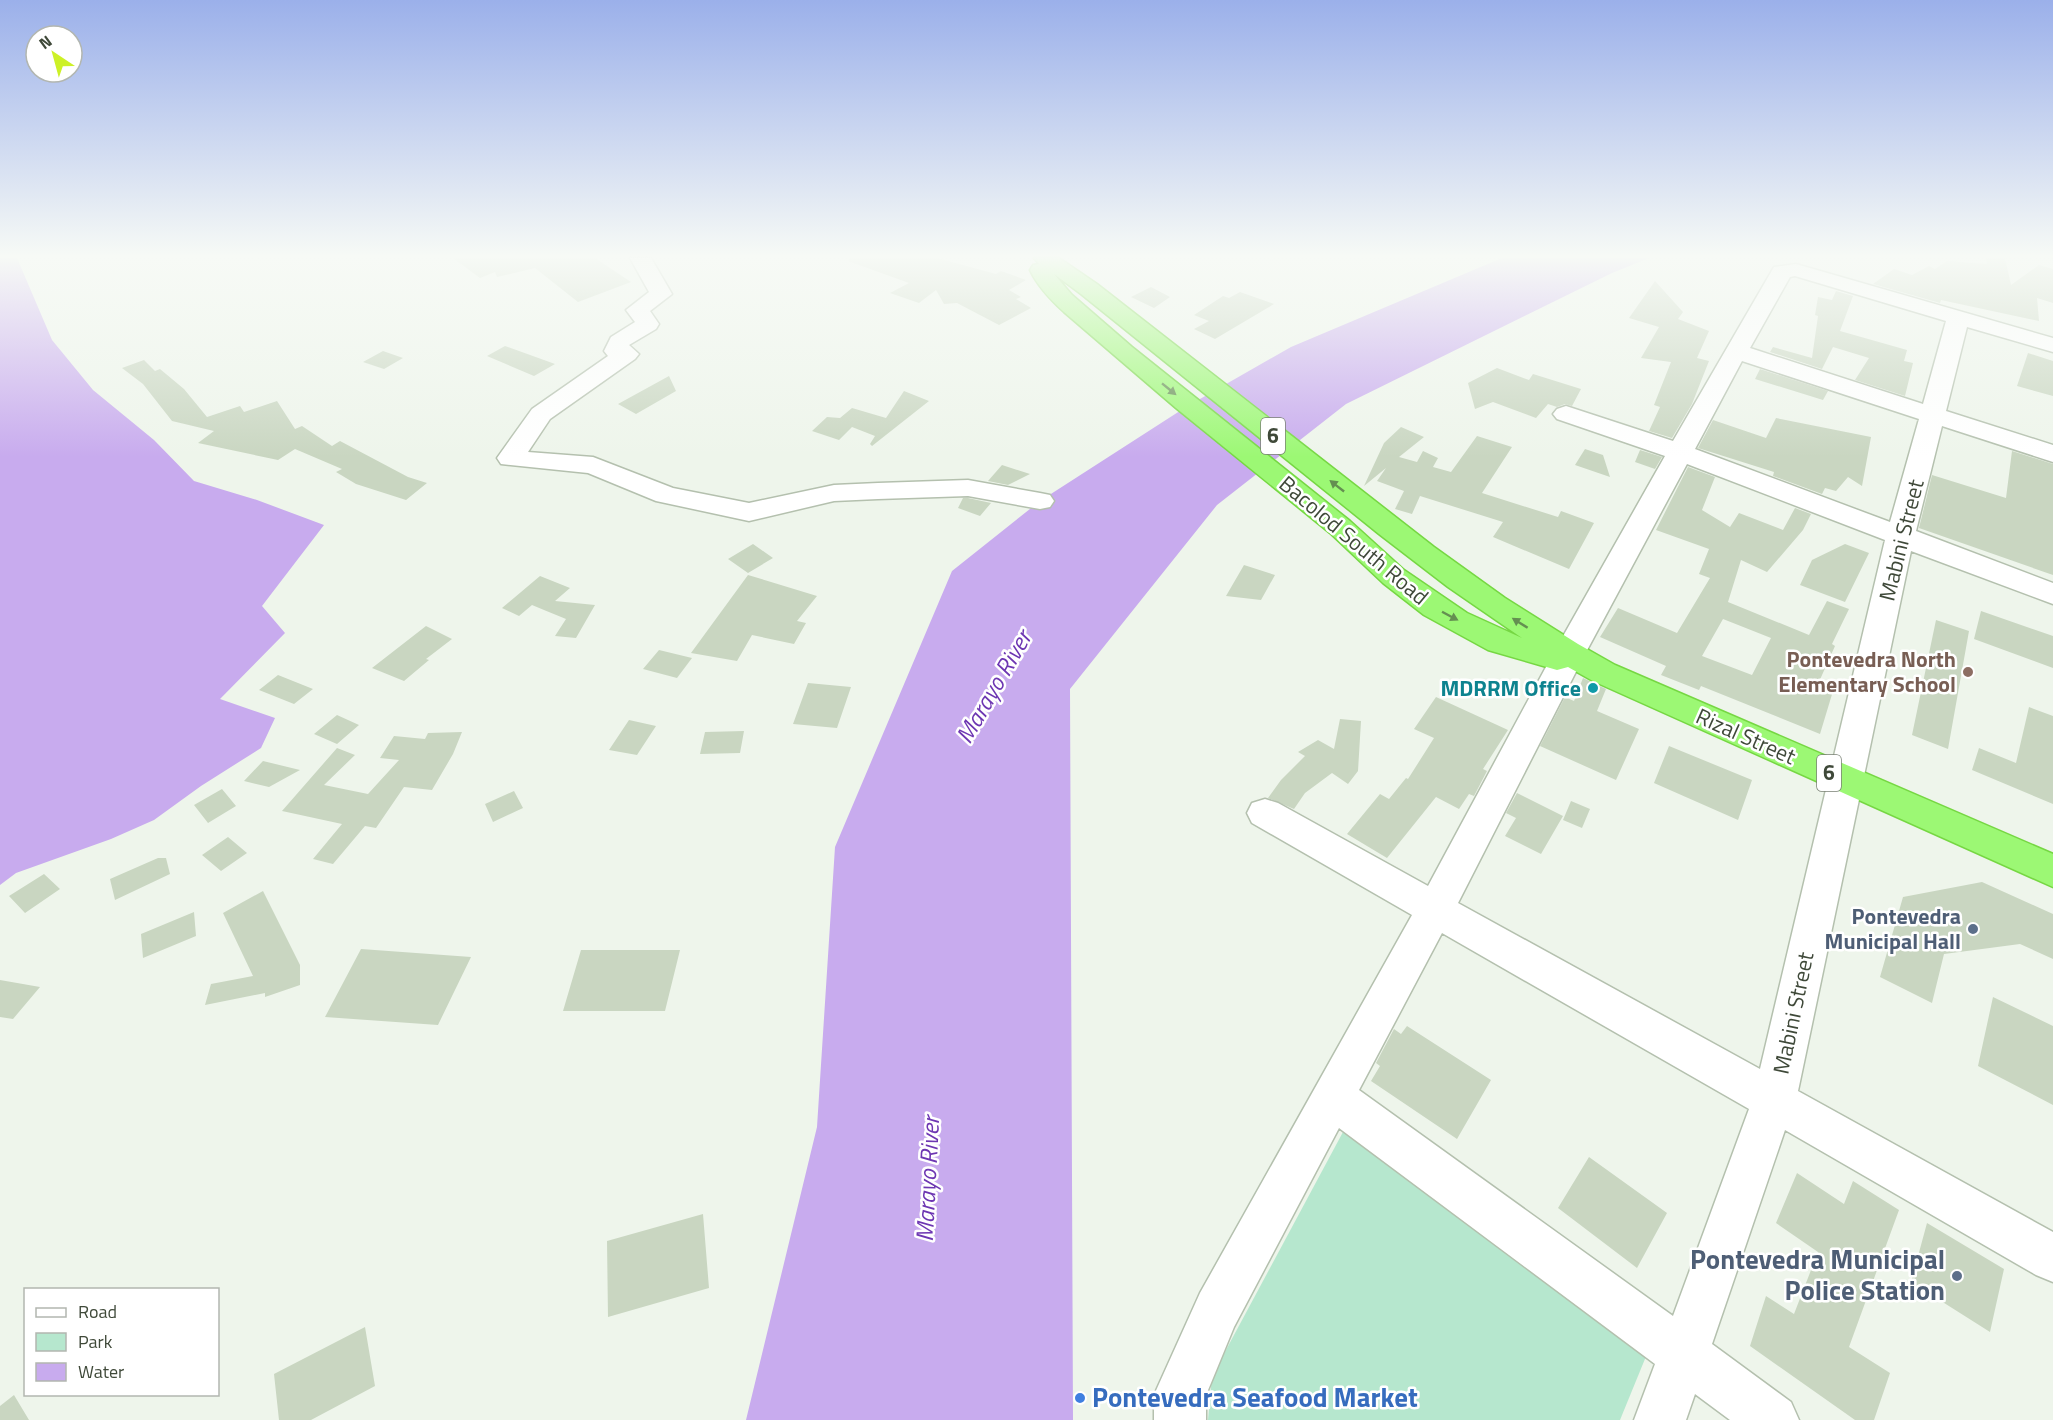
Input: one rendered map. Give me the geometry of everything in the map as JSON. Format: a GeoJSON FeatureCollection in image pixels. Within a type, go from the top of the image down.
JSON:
{"type":"FeatureCollection","features":[{"type":"Feature","properties":{"kind":"highway","name":"Bacolod South Road"},"geometry":{"type":"LineString","coordinates":[[1092,324],[1340,527],[1368,557],[1437,609],[1498,642],[1567,658]]}},
{"type":"Feature","properties":{"kind":"highway","name":"Bacolod South Road"},"geometry":{"type":"LineString","coordinates":[[1132,324],[1383,523],[1495,608],[1567,658]]}},
{"type":"Feature","properties":{"kind":"highway","name":"Rizal Street"},"geometry":{"type":"LineString","coordinates":[[1567,658],[2053,871]]}},
{"type":"Feature","properties":{"kind":"street"},"geometry":{"type":"LineString","coordinates":[[648,324],[619,342],[616,351],[627,354],[542,414],[510,458],[593,465],[666,495],[749,512],[834,493],[889,490],[968,488],[1040,501]]}},
{"type":"Feature","properties":{"kind":"street"},"geometry":{"type":"LineString","coordinates":[[1180,1420],[1180,1395],[1217,1310],[1435,909],[1567,658],[1752,324]]}},
{"type":"Feature","properties":{"kind":"street","name":"Mabini Street"},"geometry":{"type":"LineString","coordinates":[[1660,1420],[1774,1100],[1900,537],[1956,324]]}},
{"type":"Feature","properties":{"kind":"street"},"geometry":{"type":"LineString","coordinates":[[1985,324],[2053,345]]}},
{"type":"Feature","properties":{"kind":"street"},"geometry":{"type":"LineString","coordinates":[[1736,351],[2053,454]]}},
{"type":"Feature","properties":{"kind":"street"},"geometry":{"type":"LineString","coordinates":[[1566,414],[1682,453],[2053,594]]}},
{"type":"Feature","properties":{"kind":"street"},"geometry":{"type":"LineString","coordinates":[[1265,813],[2053,1258]]}},
{"type":"Feature","properties":{"kind":"street"},"geometry":{"type":"LineString","coordinates":[[1332,1096],[1773,1420]]}},
{"type":"Feature","properties":{"kind":"green space"},"geometry":{"type":"Polygon","coordinates":[[[1343,1132],[1647,1354],[1620,1420],[1208,1420],[1212,1376],[1343,1132]]]}},
{"type":"Feature","properties":{"kind":"water"},"geometry":{"type":"Polygon","coordinates":[[[0,324],[45,324],[52,340],[93,390],[154,440],[194,481],[257,500],[324,525],[262,606],[285,633],[220,699],[275,718],[261,748],[201,786],[154,820],[111,839],[16,873],[0,885],[0,324]]]}},
{"type":"Feature","properties":{"kind":"water","name":"Marayo River"},"geometry":{"type":"Polygon","coordinates":[[[1345,324],[1508,324],[1346,404],[1217,505],[1070,689],[1073,1420],[746,1420],[817,1127],[835,847],[952,571],[1040,501],[1186,407],[1291,347],[1345,324]]]}},
{"type":"Feature","properties":{"kind":"building"},"geometry":{"type":"Polygon","coordinates":[[[1203,324],[1240,324],[1215,339],[1194,329],[1203,324]]]}},
{"type":"Feature","properties":{"kind":"building"},"geometry":{"type":"Polygon","coordinates":[[[1650,324],[1692,324],[1709,331],[1697,358],[1709,361],[1692,404],[1672,438],[1649,431],[1660,407],[1654,405],[1671,362],[1641,358],[1659,327],[1650,324]]]}},
{"type":"Feature","properties":{"kind":"building"},"geometry":{"type":"Polygon","coordinates":[[[1817,324],[1843,324],[1840,331],[1907,350],[1904,361],[1913,363],[1905,396],[1855,380],[1869,358],[1833,347],[1822,369],[1770,352],[1773,347],[1812,358],[1817,324]]]}},
{"type":"Feature","properties":{"kind":"building"},"geometry":{"type":"Polygon","coordinates":[[[505,346],[555,364],[534,376],[487,356],[505,346]]]}},
{"type":"Feature","properties":{"kind":"building"},"geometry":{"type":"Polygon","coordinates":[[[383,351],[403,358],[384,369],[363,362],[383,351]]]}},
{"type":"Feature","properties":{"kind":"building"},"geometry":{"type":"Polygon","coordinates":[[[2028,353],[2053,361],[2053,396],[2017,386],[2028,353]]]}},
{"type":"Feature","properties":{"kind":"building"},"geometry":{"type":"Polygon","coordinates":[[[144,360],[155,371],[160,369],[184,389],[207,417],[240,406],[244,412],[277,401],[295,429],[302,426],[332,446],[340,441],[408,477],[427,483],[406,500],[356,484],[336,472],[342,469],[295,449],[278,460],[198,443],[214,431],[172,421],[143,384],[122,368],[144,360]]]}},
{"type":"Feature","properties":{"kind":"building"},"geometry":{"type":"Polygon","coordinates":[[[1497,368],[1529,380],[1533,374],[1581,389],[1572,406],[1565,404],[1557,407],[1548,404],[1536,418],[1493,402],[1475,409],[1468,383],[1497,368]]]}},
{"type":"Feature","properties":{"kind":"building"},"geometry":{"type":"Polygon","coordinates":[[[1760,369],[1828,391],[1823,400],[1755,379],[1760,369]]]}},
{"type":"Feature","properties":{"kind":"building"},"geometry":{"type":"Polygon","coordinates":[[[669,376],[676,391],[636,414],[618,404],[669,376]]]}},
{"type":"Feature","properties":{"kind":"building"},"geometry":{"type":"Polygon","coordinates":[[[904,391],[929,401],[872,446],[870,444],[875,436],[852,427],[839,440],[812,431],[827,417],[840,418],[852,408],[886,418],[904,391]]]}},
{"type":"Feature","properties":{"kind":"building"},"geometry":{"type":"Polygon","coordinates":[[[1776,418],[1871,437],[1862,486],[1848,477],[1836,491],[1825,488],[1822,494],[1773,476],[1774,472],[1698,448],[1713,420],[1766,438],[1776,418]]]}},
{"type":"Feature","properties":{"kind":"building"},"geometry":{"type":"Polygon","coordinates":[[[1401,427],[1424,437],[1399,457],[1417,462],[1423,451],[1438,458],[1433,467],[1451,472],[1477,436],[1512,447],[1482,493],[1558,517],[1561,511],[1594,523],[1569,569],[1493,537],[1503,522],[1420,496],[1412,514],[1395,509],[1404,491],[1377,481],[1386,468],[1364,486],[1384,443],[1401,427]]]}},
{"type":"Feature","properties":{"kind":"building"},"geometry":{"type":"Polygon","coordinates":[[[1585,449],[1603,455],[1610,477],[1575,465],[1585,449]]]}},
{"type":"Feature","properties":{"kind":"building"},"geometry":{"type":"Polygon","coordinates":[[[1640,450],[1662,457],[1655,469],[1635,462],[1640,450]]]}},
{"type":"Feature","properties":{"kind":"building"},"geometry":{"type":"Polygon","coordinates":[[[2012,451],[2053,464],[2053,575],[1919,528],[1932,475],[2006,498],[2012,451]]]}},
{"type":"Feature","properties":{"kind":"building"},"geometry":{"type":"Polygon","coordinates":[[[1002,465],[1030,474],[1008,485],[988,481],[1002,465]]]}},
{"type":"Feature","properties":{"kind":"building"},"geometry":{"type":"Polygon","coordinates":[[[1688,467],[1715,477],[1702,510],[1730,527],[1739,513],[1783,530],[1795,508],[1811,514],[1803,530],[1767,572],[1741,560],[1728,602],[1809,635],[1827,601],[1849,609],[1832,644],[1835,646],[1818,684],[1833,691],[1820,734],[1701,686],[1699,690],[1661,675],[1666,666],[1600,637],[1618,608],[1677,633],[1710,578],[1699,574],[1709,549],[1656,530],[1688,467]],[[1723,619],[1702,656],[1752,675],[1771,638],[1723,619]]]}},
{"type":"Feature","properties":{"kind":"building"},"geometry":{"type":"Polygon","coordinates":[[[963,498],[991,503],[980,516],[958,508],[963,498]]]}},
{"type":"Feature","properties":{"kind":"building"},"geometry":{"type":"Polygon","coordinates":[[[753,544],[773,558],[748,573],[728,559],[753,544]]]}},
{"type":"Feature","properties":{"kind":"building"},"geometry":{"type":"Polygon","coordinates":[[[1845,544],[1869,553],[1845,602],[1800,585],[1812,560],[1845,544]]]}},
{"type":"Feature","properties":{"kind":"building"},"geometry":{"type":"Polygon","coordinates":[[[1244,565],[1275,575],[1261,600],[1226,596],[1244,565]]]}},
{"type":"Feature","properties":{"kind":"building"},"geometry":{"type":"Polygon","coordinates":[[[748,575],[817,596],[797,621],[806,623],[794,644],[752,635],[737,661],[691,653],[748,575]]]}},
{"type":"Feature","properties":{"kind":"building"},"geometry":{"type":"Polygon","coordinates":[[[540,576],[570,588],[555,601],[595,605],[576,638],[555,636],[566,619],[532,605],[519,616],[502,608],[540,576]]]}},
{"type":"Feature","properties":{"kind":"building"},"geometry":{"type":"Polygon","coordinates":[[[1981,611],[2053,636],[2053,668],[1974,639],[1981,611]]]}},
{"type":"Feature","properties":{"kind":"building"},"geometry":{"type":"Polygon","coordinates":[[[1936,620],[1969,631],[1948,749],[1912,735],[1936,620]]]}},
{"type":"Feature","properties":{"kind":"building"},"geometry":{"type":"Polygon","coordinates":[[[426,626],[452,639],[426,659],[429,660],[404,681],[372,668],[426,626]]]}},
{"type":"Feature","properties":{"kind":"building"},"geometry":{"type":"Polygon","coordinates":[[[659,650],[692,658],[677,678],[643,669],[659,650]]]}},
{"type":"Feature","properties":{"kind":"building"},"geometry":{"type":"Polygon","coordinates":[[[278,675],[313,689],[294,704],[259,690],[278,675]]]}},
{"type":"Feature","properties":{"kind":"building"},"geometry":{"type":"Polygon","coordinates":[[[1583,678],[1606,689],[1597,711],[1639,729],[1616,780],[1540,746],[1565,697],[1574,701],[1583,678]]]}},
{"type":"Feature","properties":{"kind":"building"},"geometry":{"type":"Polygon","coordinates":[[[808,683],[851,687],[837,728],[793,724],[808,683]]]}},
{"type":"Feature","properties":{"kind":"building"},"geometry":{"type":"Polygon","coordinates":[[[1436,697],[1508,730],[1483,769],[1487,771],[1474,796],[1469,794],[1459,809],[1436,797],[1387,858],[1347,834],[1380,794],[1389,799],[1406,778],[1408,779],[1434,738],[1414,729],[1436,697]]]}},
{"type":"Feature","properties":{"kind":"building"},"geometry":{"type":"Polygon","coordinates":[[[2029,707],[2053,716],[2053,804],[1972,770],[1979,748],[2016,763],[2029,707]]]}},
{"type":"Feature","properties":{"kind":"building"},"geometry":{"type":"Polygon","coordinates":[[[337,715],[359,725],[337,744],[314,734],[337,715]]]}},
{"type":"Feature","properties":{"kind":"building"},"geometry":{"type":"Polygon","coordinates":[[[1340,719],[1361,721],[1358,771],[1348,784],[1332,773],[1305,793],[1294,809],[1268,798],[1281,780],[1305,756],[1298,752],[1318,740],[1334,749],[1340,719]]]}},
{"type":"Feature","properties":{"kind":"building"},"geometry":{"type":"Polygon","coordinates":[[[629,720],[656,726],[637,755],[609,750],[629,720]]]}},
{"type":"Feature","properties":{"kind":"building"},"geometry":{"type":"Polygon","coordinates":[[[744,731],[740,753],[700,754],[705,732],[744,731]]]}},
{"type":"Feature","properties":{"kind":"building"},"geometry":{"type":"Polygon","coordinates":[[[462,732],[453,754],[432,790],[404,787],[376,828],[365,826],[333,864],[313,859],[342,824],[282,811],[337,748],[355,755],[324,785],[368,794],[399,760],[380,758],[394,736],[425,739],[428,733],[462,732]]]}},
{"type":"Feature","properties":{"kind":"building"},"geometry":{"type":"Polygon","coordinates":[[[1669,746],[1752,780],[1738,820],[1654,783],[1669,746]]]}},
{"type":"Feature","properties":{"kind":"building"},"geometry":{"type":"Polygon","coordinates":[[[263,761],[300,770],[269,787],[244,781],[263,761]]]}},
{"type":"Feature","properties":{"kind":"building"},"geometry":{"type":"Polygon","coordinates":[[[222,789],[236,806],[208,823],[194,805],[222,789]]]}},
{"type":"Feature","properties":{"kind":"building"},"geometry":{"type":"Polygon","coordinates":[[[514,791],[523,808],[493,822],[485,804],[514,791]]]}},
{"type":"Feature","properties":{"kind":"building"},"geometry":{"type":"Polygon","coordinates":[[[1517,793],[1563,816],[1541,854],[1505,836],[1516,818],[1506,813],[1517,793]]]}},
{"type":"Feature","properties":{"kind":"building"},"geometry":{"type":"Polygon","coordinates":[[[1571,801],[1590,809],[1582,828],[1563,820],[1571,801]]]}},
{"type":"Feature","properties":{"kind":"building"},"geometry":{"type":"Polygon","coordinates":[[[228,837],[247,853],[221,871],[202,855],[228,837]]]}},
{"type":"Feature","properties":{"kind":"building"},"geometry":{"type":"Polygon","coordinates":[[[158,858],[166,858],[170,874],[115,900],[110,879],[158,858]]]}},
{"type":"Feature","properties":{"kind":"building"},"geometry":{"type":"Polygon","coordinates":[[[44,874],[60,889],[25,913],[9,896],[44,874]]]}},
{"type":"Feature","properties":{"kind":"building","name":"Pontevedra Municipal Hall"},"geometry":{"type":"Polygon","coordinates":[[[1982,882],[2053,914],[2053,959],[2020,944],[1944,954],[1932,1003],[1880,977],[1903,897],[1982,882]]]}},
{"type":"Feature","properties":{"kind":"building"},"geometry":{"type":"Polygon","coordinates":[[[263,891],[300,965],[300,985],[265,997],[265,993],[205,1005],[211,984],[253,976],[223,913],[263,891]]]}},
{"type":"Feature","properties":{"kind":"building"},"geometry":{"type":"Polygon","coordinates":[[[194,912],[196,936],[143,958],[141,934],[194,912]]]}},
{"type":"Feature","properties":{"kind":"building"},"geometry":{"type":"Polygon","coordinates":[[[361,949],[471,957],[438,1025],[325,1017],[361,949]]]}},
{"type":"Feature","properties":{"kind":"building"},"geometry":{"type":"Polygon","coordinates":[[[581,950],[680,950],[665,1011],[563,1011],[581,950]]]}},
{"type":"Feature","properties":{"kind":"building"},"geometry":{"type":"Polygon","coordinates":[[[0,980],[40,987],[13,1019],[0,1017],[0,980]]]}},
{"type":"Feature","properties":{"kind":"building"},"geometry":{"type":"Polygon","coordinates":[[[1993,997],[2053,1026],[2053,1105],[1978,1066],[1993,997]]]}},
{"type":"Feature","properties":{"kind":"building"},"geometry":{"type":"Polygon","coordinates":[[[1407,1026],[1491,1080],[1457,1139],[1371,1081],[1380,1066],[1376,1063],[1394,1029],[1401,1034],[1407,1026]]]}},
{"type":"Feature","properties":{"kind":"building"},"geometry":{"type":"Polygon","coordinates":[[[1589,1157],[1667,1213],[1637,1268],[1558,1208],[1589,1157]]]}},
{"type":"Feature","properties":{"kind":"building"},"geometry":{"type":"Polygon","coordinates":[[[1797,1173],[1844,1204],[1853,1181],[1899,1210],[1849,1347],[1890,1373],[1874,1420],[1855,1420],[1750,1346],[1766,1296],[1794,1314],[1818,1252],[1776,1223],[1797,1173]]]}},
{"type":"Feature","properties":{"kind":"building"},"geometry":{"type":"Polygon","coordinates":[[[703,1214],[709,1288],[608,1317],[607,1241],[703,1214]]]}},
{"type":"Feature","properties":{"kind":"building","name":"Pontevedra Municipal Police Station"},"geometry":{"type":"Polygon","coordinates":[[[1927,1223],[2004,1269],[1990,1332],[1911,1282],[1927,1223]]]}},
{"type":"Feature","properties":{"kind":"building"},"geometry":{"type":"Polygon","coordinates":[[[365,1327],[375,1386],[311,1420],[279,1420],[274,1374],[365,1327]]]}},
{"type":"Feature","properties":{"kind":"building"},"geometry":{"type":"Polygon","coordinates":[[[14,1395],[29,1420],[0,1420],[0,1406],[14,1395]]]}},
{"type":"Feature","properties":{"kind":"place","name":"Pontevedra North Elementary School"},"geometry":{"type":"Point","coordinates":[1968,672]}},
{"type":"Feature","properties":{"kind":"place","name":"MDRRM Office"},"geometry":{"type":"Point","coordinates":[1593,688]}},
{"type":"Feature","properties":{"kind":"place","name":"Pontevedra Municipal Hall"},"geometry":{"type":"Point","coordinates":[1973,929]}},
{"type":"Feature","properties":{"kind":"place","name":"Pontevedra Municipal Police Station"},"geometry":{"type":"Point","coordinates":[1957,1276]}},
{"type":"Feature","properties":{"kind":"place","name":"Pontevedra Seafood Market"},"geometry":{"type":"Point","coordinates":[1080,1398]}}]}
